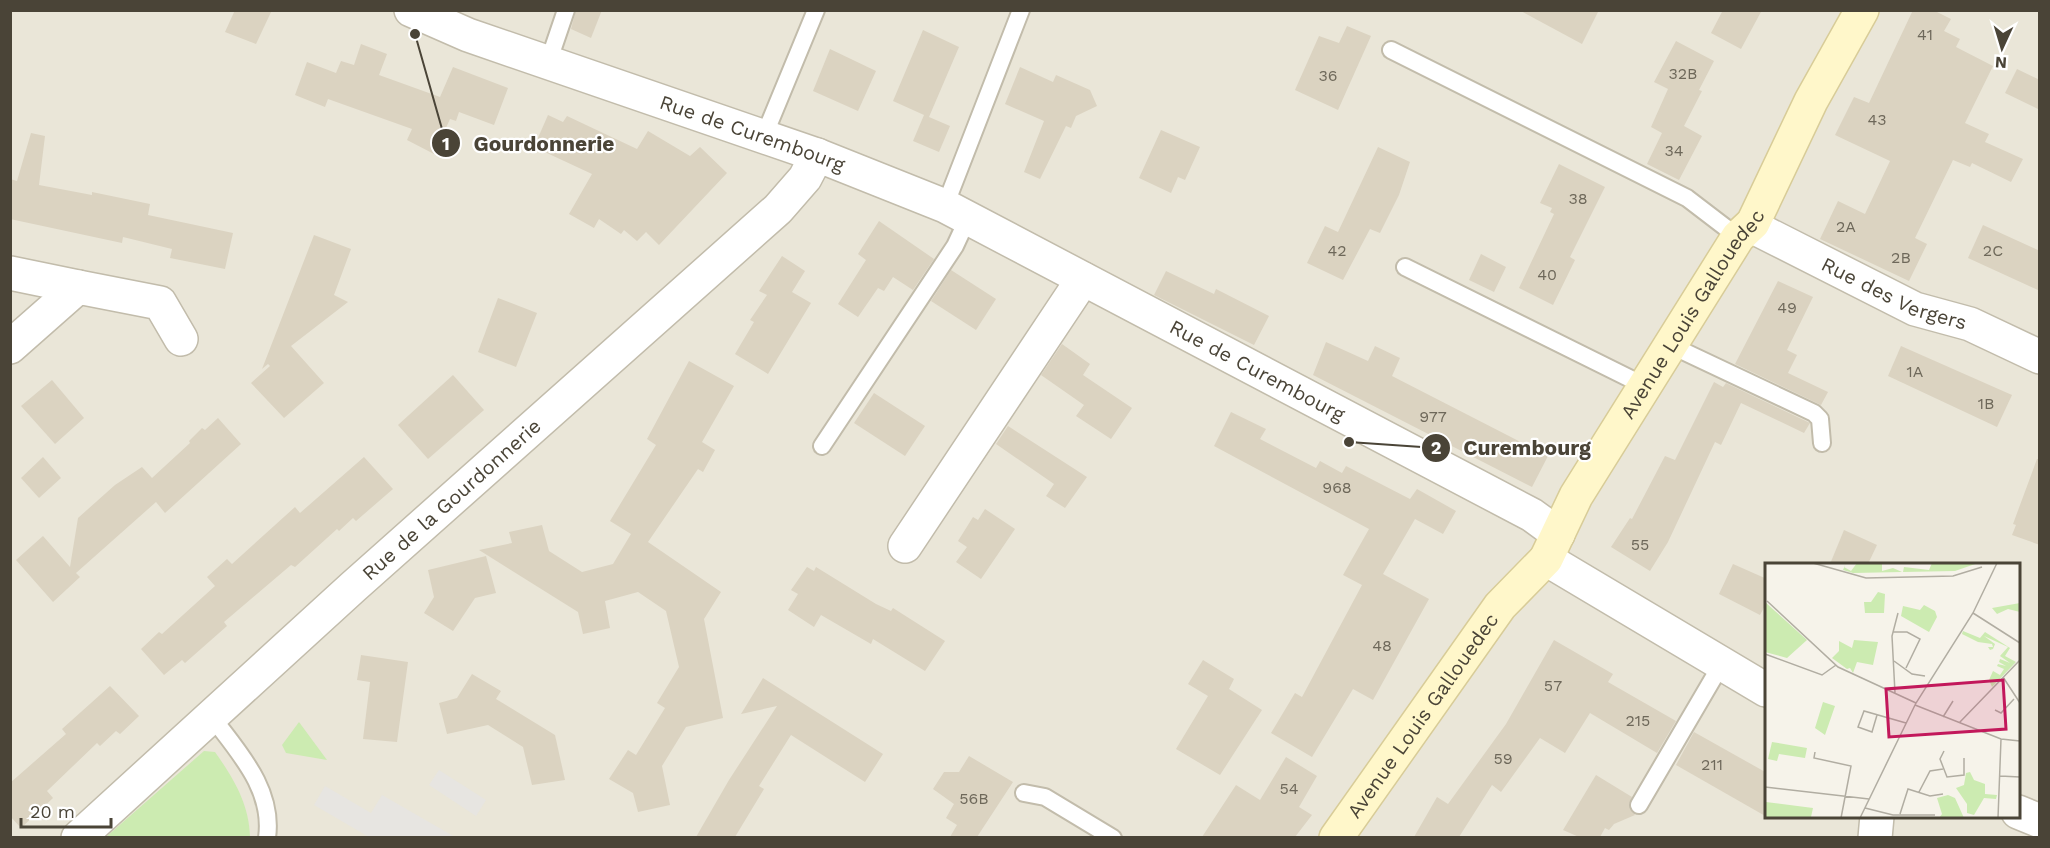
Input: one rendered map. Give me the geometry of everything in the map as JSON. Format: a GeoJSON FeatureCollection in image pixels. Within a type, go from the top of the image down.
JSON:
{"type":"FeatureCollection","features":[{"type":"Feature","properties":{"kind":"main road","name":"Avenue Louis Gallouedec"},"geometry":{"type":"LineString","coordinates":[[1336,837],[1500,606],[1552,546],[1576,496],[1745,230],[1855,12]]}},
{"type":"Feature","properties":{"kind":"street","name":"Rue de Curembourg"},"geometry":{"type":"LineString","coordinates":[[411,10],[468,35],[764,136],[956,212],[1532,515],[1552,546],[1721,665],[1765,689]]}},
{"type":"Feature","properties":{"kind":"street","name":"Rue de la Gourdonnerie"},"geometry":{"type":"LineString","coordinates":[[78,837],[353,587],[778,209],[806,178],[817,156]]}},
{"type":"Feature","properties":{"kind":"street","name":"Rue des Vergers"},"geometry":{"type":"LineString","coordinates":[[1745,230],[1761,231],[1915,309],[1970,324],[2040,357]]}},
{"type":"Feature","properties":{"kind":"street"},"geometry":{"type":"LineString","coordinates":[[10,273],[160,303],[181,339]]}},
{"type":"Feature","properties":{"kind":"street"},"geometry":{"type":"LineString","coordinates":[[905,546],[1083,279]]}},
{"type":"Feature","properties":{"kind":"street"},"geometry":{"type":"LineString","coordinates":[[10,346],[78,287]]}},
{"type":"Feature","properties":{"kind":"street"},"geometry":{"type":"LineString","coordinates":[[2020,812],[2040,821]]}},
{"type":"Feature","properties":{"kind":"street"},"geometry":{"type":"LineString","coordinates":[[1875,837],[1876,818]]}},
{"type":"Feature","properties":{"kind":"lane"},"geometry":{"type":"LineString","coordinates":[[548,63],[566,10]]}},
{"type":"Feature","properties":{"kind":"lane"},"geometry":{"type":"LineString","coordinates":[[764,136],[816,10]]}},
{"type":"Feature","properties":{"kind":"lane"},"geometry":{"type":"LineString","coordinates":[[822,446],[955,246],[956,212],[1021,10]]}},
{"type":"Feature","properties":{"kind":"lane"},"geometry":{"type":"LineString","coordinates":[[1391,50],[1687,198],[1745,230]]}},
{"type":"Feature","properties":{"kind":"lane"},"geometry":{"type":"LineString","coordinates":[[1405,267],[1645,386]]}},
{"type":"Feature","properties":{"kind":"lane"},"geometry":{"type":"LineString","coordinates":[[1670,345],[1814,413],[1820,419],[1822,443]]}},
{"type":"Feature","properties":{"kind":"lane"},"geometry":{"type":"LineString","coordinates":[[1639,806],[1721,665]]}},
{"type":"Feature","properties":{"kind":"lane"},"geometry":{"type":"LineString","coordinates":[[212,717],[257,778],[266,807],[267,837]]}},
{"type":"Feature","properties":{"kind":"lane"},"geometry":{"type":"LineString","coordinates":[[1024,793],[1045,797],[1113,837]]}},
{"type":"Feature","properties":{"kind":"shaded area"},"geometry":{"type":"Polygon","coordinates":[[[10,11],[2039,11],[2039,837],[11,837],[10,11]]]}},
{"type":"Feature","properties":{"kind":"shaded area"},"geometry":{"type":"Polygon","coordinates":[[[439,770],[486,800],[476,816],[429,785],[439,770]]]}},
{"type":"Feature","properties":{"kind":"shaded area"},"geometry":{"type":"Polygon","coordinates":[[[325,786],[371,813],[382,795],[455,837],[369,837],[314,805],[325,786]]]}},
{"type":"Feature","properties":{"kind":"green space"},"geometry":{"type":"Polygon","coordinates":[[[299,722],[327,760],[286,753],[282,745],[299,722]]]}},
{"type":"Feature","properties":{"kind":"green space"},"geometry":{"type":"Polygon","coordinates":[[[204,751],[215,752],[234,782],[247,814],[250,837],[106,837],[204,751]]]}},
{"type":"Feature","properties":{"kind":"building"},"geometry":{"type":"Polygon","coordinates":[[[235,10],[272,10],[256,44],[225,32],[235,10]]]}},
{"type":"Feature","properties":{"kind":"building"},"geometry":{"type":"Polygon","coordinates":[[[576,10],[602,10],[591,38],[571,29],[576,10]]]}},
{"type":"Feature","properties":{"kind":"building"},"geometry":{"type":"Polygon","coordinates":[[[1519,10],[1599,10],[1582,44],[1519,10]]]}},
{"type":"Feature","properties":{"kind":"building"},"geometry":{"type":"Polygon","coordinates":[[[1723,10],[1762,10],[1741,49],[1711,33],[1723,10]]]}},
{"type":"Feature","properties":{"kind":"building"},"geometry":{"type":"Polygon","coordinates":[[[1913,10],[1933,10],[1951,19],[1944,31],[1960,39],[1956,47],[1993,66],[1965,123],[1989,134],[1985,142],[2023,159],[2011,182],[1972,163],[1970,167],[1953,160],[1915,238],[1927,244],[1909,281],[1820,239],[1838,201],[1865,214],[1890,161],[1835,135],[1854,97],[1869,103],[1913,10]]]}},
{"type":"Feature","properties":{"kind":"building"},"geometry":{"type":"Polygon","coordinates":[[[1347,26],[1371,36],[1338,110],[1295,90],[1319,36],[1339,43],[1347,26]]]}},
{"type":"Feature","properties":{"kind":"building"},"geometry":{"type":"Polygon","coordinates":[[[923,30],[959,47],[929,117],[950,126],[939,152],[913,141],[924,115],[893,101],[923,30]]]}},
{"type":"Feature","properties":{"kind":"building"},"geometry":{"type":"Polygon","coordinates":[[[1676,41],[1714,61],[1684,126],[1702,136],[1679,180],[1647,164],[1662,133],[1651,127],[1668,89],[1654,82],[1676,41]]]}},
{"type":"Feature","properties":{"kind":"building"},"geometry":{"type":"Polygon","coordinates":[[[361,44],[387,54],[379,75],[440,97],[453,67],[508,88],[494,125],[459,112],[456,121],[450,119],[434,154],[407,140],[412,129],[328,99],[325,107],[295,95],[307,62],[336,73],[341,61],[354,65],[361,44]]]}},
{"type":"Feature","properties":{"kind":"building"},"geometry":{"type":"Polygon","coordinates":[[[830,49],[876,71],[858,111],[813,91],[830,49]]]}},
{"type":"Feature","properties":{"kind":"building"},"geometry":{"type":"Polygon","coordinates":[[[1020,67],[1053,82],[1056,75],[1090,90],[1097,106],[1076,116],[1071,128],[1066,126],[1040,179],[1024,172],[1044,121],[1005,104],[1020,67]]]}},
{"type":"Feature","properties":{"kind":"building"},"geometry":{"type":"Polygon","coordinates":[[[2017,69],[2040,80],[2040,110],[2005,93],[2017,69]]]}},
{"type":"Feature","properties":{"kind":"building"},"geometry":{"type":"Polygon","coordinates":[[[548,115],[563,122],[567,116],[637,149],[648,131],[690,156],[700,147],[727,173],[659,245],[646,232],[637,241],[624,230],[621,234],[599,219],[594,228],[569,214],[592,174],[534,147],[548,115]]]}},
{"type":"Feature","properties":{"kind":"building"},"geometry":{"type":"Polygon","coordinates":[[[1161,130],[1200,147],[1185,180],[1178,177],[1171,193],[1139,178],[1161,130]]]}},
{"type":"Feature","properties":{"kind":"building"},"geometry":{"type":"Polygon","coordinates":[[[31,133],[45,136],[39,185],[92,195],[92,192],[150,204],[148,215],[233,233],[225,269],[170,258],[172,249],[123,237],[122,243],[10,219],[10,179],[17,181],[31,133]]]}},
{"type":"Feature","properties":{"kind":"building"},"geometry":{"type":"Polygon","coordinates":[[[1378,147],[1410,162],[1399,195],[1380,233],[1370,229],[1343,280],[1307,263],[1325,226],[1338,232],[1378,147]]]}},
{"type":"Feature","properties":{"kind":"building"},"geometry":{"type":"Polygon","coordinates":[[[1559,164],[1605,187],[1570,257],[1575,260],[1553,305],[1519,288],[1554,214],[1550,212],[1552,208],[1540,203],[1559,164]]]}},
{"type":"Feature","properties":{"kind":"building"},"geometry":{"type":"Polygon","coordinates":[[[879,221],[934,259],[913,290],[893,277],[884,291],[878,288],[858,317],[838,304],[866,260],[858,254],[879,221]]]}},
{"type":"Feature","properties":{"kind":"building"},"geometry":{"type":"Polygon","coordinates":[[[1983,225],[2040,251],[2040,291],[1968,258],[1983,225]]]}},
{"type":"Feature","properties":{"kind":"building"},"geometry":{"type":"Polygon","coordinates":[[[314,235],[351,249],[334,295],[348,302],[291,346],[324,383],[284,418],[251,383],[270,366],[268,364],[262,369],[314,235]]]}},
{"type":"Feature","properties":{"kind":"building"},"geometry":{"type":"Polygon","coordinates":[[[1481,254],[1506,267],[1494,292],[1469,280],[1481,254]]]}},
{"type":"Feature","properties":{"kind":"building"},"geometry":{"type":"Polygon","coordinates":[[[782,256],[805,271],[792,292],[811,303],[768,374],[735,354],[754,322],[750,320],[767,295],[759,291],[782,256]]]}},
{"type":"Feature","properties":{"kind":"building"},"geometry":{"type":"Polygon","coordinates":[[[951,270],[996,299],[976,330],[931,301],[951,270]]]}},
{"type":"Feature","properties":{"kind":"building"},"geometry":{"type":"Polygon","coordinates":[[[1166,271],[1214,294],[1216,289],[1269,316],[1254,345],[1154,295],[1166,271]]]}},
{"type":"Feature","properties":{"kind":"building"},"geometry":{"type":"Polygon","coordinates":[[[1778,281],[1813,297],[1787,350],[1797,355],[1788,373],[1828,392],[1821,405],[1735,364],[1778,281]]]}},
{"type":"Feature","properties":{"kind":"building"},"geometry":{"type":"Polygon","coordinates":[[[498,298],[537,313],[516,367],[478,352],[498,298]]]}},
{"type":"Feature","properties":{"kind":"building"},"geometry":{"type":"Polygon","coordinates":[[[1326,342],[1368,361],[1375,346],[1400,358],[1392,376],[1548,456],[1532,487],[1313,375],[1326,342]]]}},
{"type":"Feature","properties":{"kind":"building"},"geometry":{"type":"Polygon","coordinates":[[[1062,344],[1090,364],[1083,375],[1132,408],[1111,439],[1076,416],[1084,405],[1041,375],[1062,344]]]}},
{"type":"Feature","properties":{"kind":"building"},"geometry":{"type":"Polygon","coordinates":[[[1901,346],[2012,395],[1997,427],[1888,376],[1901,346]]]}},
{"type":"Feature","properties":{"kind":"building"},"geometry":{"type":"Polygon","coordinates":[[[689,361],[734,386],[702,442],[715,450],[703,472],[698,469],[648,542],[721,592],[704,619],[723,718],[686,727],[662,766],[670,805],[638,812],[633,793],[609,779],[628,750],[636,755],[665,708],[657,703],[679,667],[666,611],[638,592],[605,601],[610,628],[583,634],[578,612],[479,550],[512,543],[509,532],[542,525],[549,551],[582,572],[613,564],[631,534],[610,521],[656,445],[647,439],[689,361]]]}},
{"type":"Feature","properties":{"kind":"building"},"geometry":{"type":"Polygon","coordinates":[[[453,375],[484,410],[428,459],[398,425],[453,375]]]}},
{"type":"Feature","properties":{"kind":"building"},"geometry":{"type":"Polygon","coordinates":[[[52,380],[84,418],[55,444],[21,406],[52,380]]]}},
{"type":"Feature","properties":{"kind":"building"},"geometry":{"type":"Polygon","coordinates":[[[1714,382],[1723,387],[1726,383],[1810,423],[1804,433],[1741,403],[1721,445],[1715,442],[1668,542],[1650,571],[1611,547],[1630,518],[1632,519],[1665,456],[1675,460],[1714,382]]]}},
{"type":"Feature","properties":{"kind":"building"},"geometry":{"type":"Polygon","coordinates":[[[874,393],[925,426],[905,456],[854,423],[874,393]]]}},
{"type":"Feature","properties":{"kind":"building"},"geometry":{"type":"Polygon","coordinates":[[[1231,412],[1266,429],[1260,439],[1316,468],[1320,461],[1342,473],[1346,466],[1410,499],[1417,489],[1456,511],[1443,534],[1415,519],[1383,574],[1429,599],[1373,700],[1353,689],[1312,757],[1271,733],[1295,693],[1302,697],[1362,585],[1343,575],[1369,529],[1214,446],[1231,412]]]}},
{"type":"Feature","properties":{"kind":"building"},"geometry":{"type":"Polygon","coordinates":[[[218,418],[241,444],[165,513],[156,502],[76,573],[80,577],[53,602],[16,560],[43,536],[70,567],[78,518],[115,485],[142,467],[152,478],[190,443],[189,441],[202,428],[205,430],[218,418]]]}},
{"type":"Feature","properties":{"kind":"building"},"geometry":{"type":"Polygon","coordinates":[[[1008,426],[1087,477],[1065,508],[1046,496],[1054,484],[996,444],[1008,426]]]}},
{"type":"Feature","properties":{"kind":"building"},"geometry":{"type":"Polygon","coordinates":[[[43,457],[61,478],[39,498],[21,478],[43,457]]]}},
{"type":"Feature","properties":{"kind":"building"},"geometry":{"type":"Polygon","coordinates":[[[364,457],[393,489],[356,521],[353,518],[339,531],[337,529],[295,567],[291,565],[224,622],[227,626],[185,663],[182,660],[164,675],[141,649],[159,632],[162,634],[215,586],[207,577],[227,559],[232,564],[295,507],[300,513],[364,457]]]}},
{"type":"Feature","properties":{"kind":"building"},"geometry":{"type":"Polygon","coordinates":[[[2037,459],[2040,459],[2040,545],[2012,535],[2016,525],[2013,524],[2037,459]]]}},
{"type":"Feature","properties":{"kind":"building"},"geometry":{"type":"Polygon","coordinates":[[[985,509],[1015,529],[981,579],[956,562],[967,547],[958,541],[973,517],[978,520],[985,509]]]}},
{"type":"Feature","properties":{"kind":"building"},"geometry":{"type":"Polygon","coordinates":[[[1844,530],[1877,545],[1868,563],[1830,563],[1844,530]]]}},
{"type":"Feature","properties":{"kind":"building"},"geometry":{"type":"Polygon","coordinates":[[[486,556],[496,593],[475,598],[453,631],[424,613],[434,597],[428,570],[486,556]]]}},
{"type":"Feature","properties":{"kind":"building"},"geometry":{"type":"Polygon","coordinates":[[[1733,564],[1765,578],[1765,606],[1760,615],[1719,594],[1733,564]]]}},
{"type":"Feature","properties":{"kind":"building"},"geometry":{"type":"Polygon","coordinates":[[[807,567],[814,571],[816,567],[876,604],[891,611],[893,608],[945,641],[925,671],[873,639],[871,644],[821,615],[814,627],[788,610],[798,594],[791,590],[807,567]]]}},
{"type":"Feature","properties":{"kind":"building"},"geometry":{"type":"Polygon","coordinates":[[[1554,640],[1613,674],[1608,682],[1676,721],[1657,753],[1590,713],[1565,753],[1540,738],[1501,792],[1492,785],[1459,837],[1414,837],[1437,797],[1448,804],[1506,724],[1554,640]]]}},
{"type":"Feature","properties":{"kind":"building"},"geometry":{"type":"Polygon","coordinates":[[[361,655],[408,662],[397,742],[363,739],[370,682],[357,680],[361,655]]]}},
{"type":"Feature","properties":{"kind":"building"},"geometry":{"type":"Polygon","coordinates":[[[1203,660],[1234,679],[1229,689],[1262,710],[1220,775],[1176,749],[1208,696],[1188,684],[1203,660]]]}},
{"type":"Feature","properties":{"kind":"building"},"geometry":{"type":"Polygon","coordinates":[[[472,674],[501,691],[496,699],[555,735],[565,780],[532,785],[523,747],[488,725],[447,734],[439,703],[457,698],[472,674]]]}},
{"type":"Feature","properties":{"kind":"building"},"geometry":{"type":"Polygon","coordinates":[[[763,678],[883,754],[865,782],[791,735],[759,786],[764,789],[735,837],[696,837],[729,780],[777,706],[741,714],[763,678]]]}},
{"type":"Feature","properties":{"kind":"building"},"geometry":{"type":"Polygon","coordinates":[[[110,686],[139,716],[120,734],[116,731],[100,746],[97,743],[47,791],[53,798],[21,828],[10,816],[10,783],[66,734],[62,729],[110,686]]]}},
{"type":"Feature","properties":{"kind":"building"},"geometry":{"type":"Polygon","coordinates":[[[1694,732],[1765,772],[1765,816],[1676,765],[1694,732]]]}},
{"type":"Feature","properties":{"kind":"building"},"geometry":{"type":"Polygon","coordinates":[[[969,756],[1013,782],[977,837],[950,837],[957,825],[946,818],[954,804],[933,789],[944,772],[959,772],[969,756]]]}},
{"type":"Feature","properties":{"kind":"building"},"geometry":{"type":"Polygon","coordinates":[[[1286,757],[1317,776],[1299,807],[1312,815],[1295,837],[1202,837],[1236,785],[1260,800],[1286,757]]]}},
{"type":"Feature","properties":{"kind":"building"},"geometry":{"type":"Polygon","coordinates":[[[1596,775],[1632,797],[1629,806],[1635,815],[1614,824],[1609,830],[1605,828],[1600,837],[1579,837],[1563,830],[1596,775]]]}},
{"type":"Feature","properties":{"kind":"place","name":"Gourdonnerie"},"geometry":{"type":"Point","coordinates":[415,34]}},
{"type":"Feature","properties":{"kind":"place","name":"Curembourg"},"geometry":{"type":"Point","coordinates":[1349,442]}}]}
